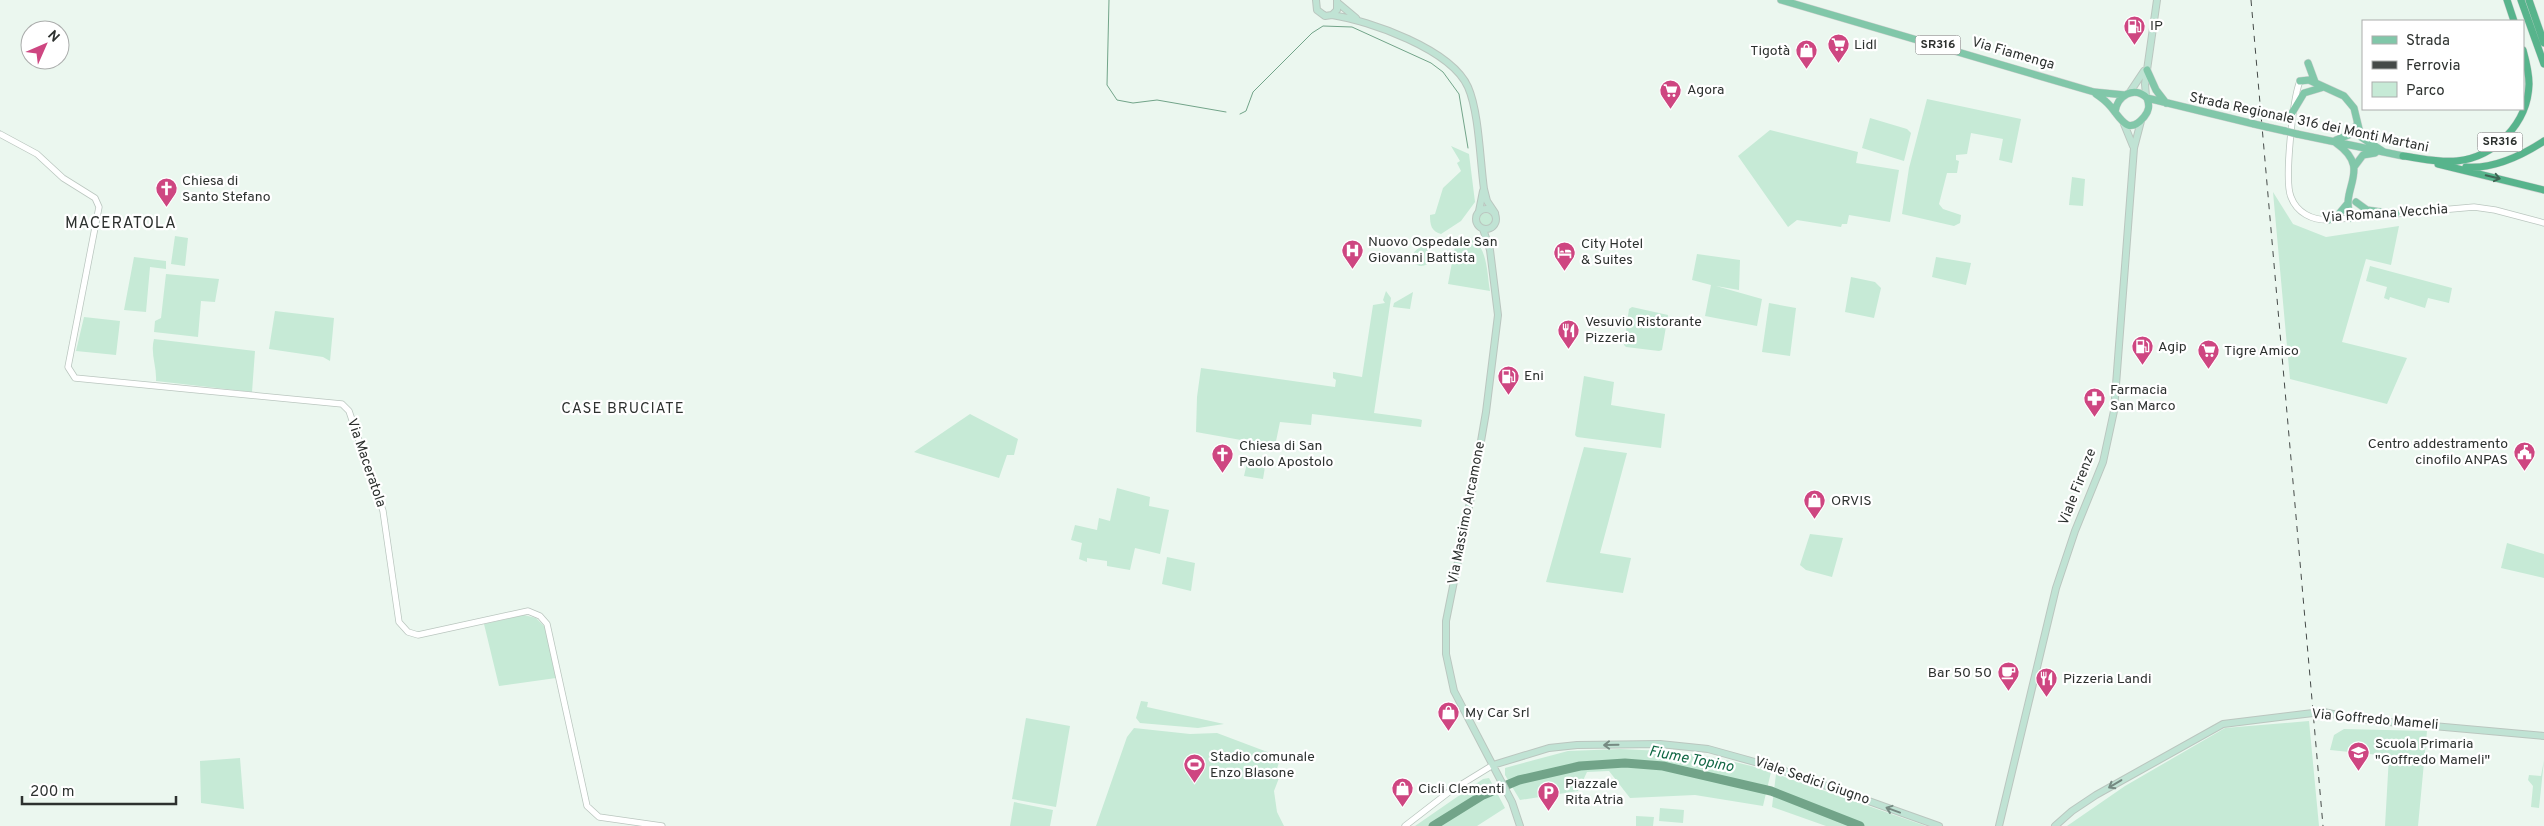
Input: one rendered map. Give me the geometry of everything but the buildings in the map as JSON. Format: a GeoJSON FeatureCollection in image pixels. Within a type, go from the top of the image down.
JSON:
{"type":"FeatureCollection","features":[{"type":"Feature","properties":{"kind":"highway"},"geometry":{"type":"LineString","coordinates":[[2507,0],[2514,20]]}},
{"type":"Feature","properties":{"kind":"highway"},"geometry":{"type":"LineString","coordinates":[[2521,0],[2544,64]]}},
{"type":"Feature","properties":{"kind":"highway"},"geometry":{"type":"LineString","coordinates":[[2529,0],[2544,43]]}},
{"type":"Feature","properties":{"kind":"highway","name":"SR316"},"geometry":{"type":"LineString","coordinates":[[2524,56],[2529,83],[2527,101],[2524,108]]}},
{"type":"Feature","properties":{"kind":"highway","name":"SR316"},"geometry":{"type":"LineString","coordinates":[[2403,156],[2457,161],[2492,149],[2504,138],[2523,110]]}},
{"type":"Feature","properties":{"kind":"highway","name":"SR316"},"geometry":{"type":"LineString","coordinates":[[2445,166],[2475,168],[2491,165],[2529,151],[2544,141]]}},
{"type":"Feature","properties":{"kind":"highway","name":"Strada Regionale 316 dei Monti Martani"},"geometry":{"type":"LineString","coordinates":[[2403,156],[2445,166]]}},
{"type":"Feature","properties":{"kind":"highway","name":"SR316"},"geometry":{"type":"LineString","coordinates":[[2445,166],[2544,190]]}},
{"type":"Feature","properties":{"kind":"main road"},"geometry":{"type":"LineString","coordinates":[[1316,0],[1315,7],[1319,13],[1325,16],[1332,15],[1337,10],[1338,2]]}},
{"type":"Feature","properties":{"kind":"main road","name":"Via Fiamenga"},"geometry":{"type":"LineString","coordinates":[[1781,0],[2094,92],[2127,94]]}},
{"type":"Feature","properties":{"kind":"main road"},"geometry":{"type":"LineString","coordinates":[[2148,112],[2147,68],[2157,0]]}},
{"type":"Feature","properties":{"kind":"main road","name":"Via Massimo Arcamone"},"geometry":{"type":"LineString","coordinates":[[1338,2],[1357,19]]}},
{"type":"Feature","properties":{"kind":"main road","name":"Via Massimo Arcamone"},"geometry":{"type":"LineString","coordinates":[[1332,15],[1357,19],[1436,53],[1460,74],[1468,86],[1473,105],[1484,189],[1495,214],[1495,225],[1490,250]]}},
{"type":"Feature","properties":{"kind":"main road"},"geometry":{"type":"LineString","coordinates":[[2308,63],[2315,85]]}},
{"type":"Feature","properties":{"kind":"main road"},"geometry":{"type":"LineString","coordinates":[[2115,112],[2117,103],[2127,94],[2147,68]]}},
{"type":"Feature","properties":{"kind":"main road"},"geometry":{"type":"LineString","coordinates":[[2147,68],[2156,90],[2168,105]]}},
{"type":"Feature","properties":{"kind":"main road"},"geometry":{"type":"LineString","coordinates":[[2300,81],[2336,91],[2350,102],[2356,113],[2357,124],[2363,140],[2384,152]]}},
{"type":"Feature","properties":{"kind":"main road"},"geometry":{"type":"LineString","coordinates":[[2292,113],[2301,95],[2315,85]]}},
{"type":"Feature","properties":{"kind":"main road","name":"Via Fiamenga"},"geometry":{"type":"LineString","coordinates":[[2094,92],[2115,112]]}},
{"type":"Feature","properties":{"kind":"main road","name":"SR316"},"geometry":{"type":"LineString","coordinates":[[2127,94],[2138,92],[2147,97]]}},
{"type":"Feature","properties":{"kind":"main road","name":"Strada Regionale 316 dei Monti Martani"},"geometry":{"type":"LineString","coordinates":[[2147,97],[2168,105],[2403,156]]}},
{"type":"Feature","properties":{"kind":"main road","name":"Strada Regionale 316 dei Monti Martani"},"geometry":{"type":"LineString","coordinates":[[2148,112],[2168,105]]}},
{"type":"Feature","properties":{"kind":"main road","name":"Viale Firenze"},"geometry":{"type":"LineString","coordinates":[[2115,112],[2124,124],[2134,148]]}},
{"type":"Feature","properties":{"kind":"main road","name":"Viale Firenze"},"geometry":{"type":"LineString","coordinates":[[1999,826],[2056,588],[2075,531],[2103,462],[2107,445],[2114,411],[2134,148],[2142,119],[2148,112]]}},
{"type":"Feature","properties":{"kind":"main road"},"geometry":{"type":"LineString","coordinates":[[2124,124],[2133,124],[2142,119]]}},
{"type":"Feature","properties":{"kind":"main road"},"geometry":{"type":"LineString","coordinates":[[2333,141],[2351,134],[2357,124]]}},
{"type":"Feature","properties":{"kind":"main road"},"geometry":{"type":"LineString","coordinates":[[2333,141],[2349,153],[2354,166],[2351,218]]}},
{"type":"Feature","properties":{"kind":"main road"},"geometry":{"type":"LineString","coordinates":[[2354,166],[2363,155],[2384,152]]}},
{"type":"Feature","properties":{"kind":"main road","name":"Via Massimo Arcamone"},"geometry":{"type":"LineString","coordinates":[[1484,189],[1476,221],[1483,230],[1490,250],[1498,315],[1474,482],[1449,604],[1445,635],[1446,662],[1454,691],[1512,802],[1520,826]]}},
{"type":"Feature","properties":{"kind":"main road"},"geometry":{"type":"LineString","coordinates":[[2328,220],[2338,215],[2352,202]]}},
{"type":"Feature","properties":{"kind":"main road"},"geometry":{"type":"LineString","coordinates":[[2352,202],[2367,210],[2396,214]]}},
{"type":"Feature","properties":{"kind":"main road"},"geometry":{"type":"LineString","coordinates":[[1479,211],[1489,209],[1495,214]]}},
{"type":"Feature","properties":{"kind":"main road"},"geometry":{"type":"LineString","coordinates":[[1483,230],[1490,229],[1495,225]]}},
{"type":"Feature","properties":{"kind":"main road","name":"Via Goffredo Mameli"},"geometry":{"type":"LineString","coordinates":[[2055,826],[2088,800],[2157,760],[2231,721],[2324,712],[2355,719],[2544,736]]}},
{"type":"Feature","properties":{"kind":"main road","name":"Viale Sedici Giugno"},"geometry":{"type":"LineString","coordinates":[[1493,765],[1549,748],[1577,745],[1660,744],[1708,749],[1773,767],[1938,826]]}},
{"type":"Feature","properties":{"kind":"street","name":"Via Romana Vecchia"},"geometry":{"type":"LineString","coordinates":[[2300,81],[2292,113],[2290,196],[2297,208],[2308,216],[2328,220],[2474,208],[2494,210],[2544,223]]}},
{"type":"Feature","properties":{"kind":"street","name":"Via Maceratola"},"geometry":{"type":"LineString","coordinates":[[0,134],[37,154],[63,178],[95,198],[99,207],[68,367],[70,373],[75,378],[342,404],[349,411],[383,511],[399,622],[408,632],[418,635],[528,611],[540,616],[547,624],[584,796],[592,811],[599,817],[662,826]]}},
{"type":"Feature","properties":{"kind":"street","name":"Viale Sedici Giugno"},"geometry":{"type":"LineString","coordinates":[[1405,826],[1449,792],[1493,765]]}},
{"type":"Feature","properties":{"kind":"green space"},"geometry":{"type":"Polygon","coordinates":[[[1927,99],[2021,119],[2012,163],[1999,160],[2003,139],[1971,133],[1967,154],[1956,155],[1956,160],[1959,161],[1957,173],[1947,173],[1939,204],[1943,209],[1961,215],[1960,223],[1954,226],[1902,214],[1909,168],[1927,99]]]}},
{"type":"Feature","properties":{"kind":"green space"},"geometry":{"type":"Polygon","coordinates":[[[1870,118],[1907,129],[1911,133],[1904,161],[1862,148],[1870,118]]]}},
{"type":"Feature","properties":{"kind":"green space"},"geometry":{"type":"Polygon","coordinates":[[[1770,130],[1858,152],[1856,163],[1899,170],[1890,222],[1849,215],[1847,224],[1842,224],[1841,227],[1797,220],[1788,227],[1738,156],[1770,130]]]}},
{"type":"Feature","properties":{"kind":"green space"},"geometry":{"type":"Polygon","coordinates":[[[1451,146],[1469,154],[1475,202],[1461,221],[1441,234],[1432,227],[1430,215],[1435,214],[1443,188],[1461,171],[1457,163],[1460,161],[1451,146]]]}},
{"type":"Feature","properties":{"kind":"green space"},"geometry":{"type":"Polygon","coordinates":[[[2072,177],[2085,179],[2083,206],[2069,205],[2072,177]]]}},
{"type":"Feature","properties":{"kind":"green space"},"geometry":{"type":"Polygon","coordinates":[[[2273,192],[2293,224],[2326,237],[2399,226],[2391,265],[2366,259],[2342,342],[2407,358],[2387,404],[2290,379],[2273,192]]]}},
{"type":"Feature","properties":{"kind":"green space"},"geometry":{"type":"Polygon","coordinates":[[[1483,213],[1489,213],[1493,220],[1489,227],[1483,227],[1479,223],[1479,217],[1483,213]]]}},
{"type":"Feature","properties":{"kind":"green space"},"geometry":{"type":"Polygon","coordinates":[[[175,236],[188,238],[185,266],[171,264],[175,236]]]}},
{"type":"Feature","properties":{"kind":"green space"},"geometry":{"type":"Polygon","coordinates":[[[1463,239],[1474,240],[1482,250],[1490,291],[1448,284],[1455,246],[1463,239]]]}},
{"type":"Feature","properties":{"kind":"green space"},"geometry":{"type":"Polygon","coordinates":[[[1424,243],[1434,260],[1421,266],[1413,261],[1412,254],[1424,243]]]}},
{"type":"Feature","properties":{"kind":"green space"},"geometry":{"type":"Polygon","coordinates":[[[1697,254],[1740,260],[1739,290],[1716,286],[1762,299],[1757,326],[1705,316],[1711,285],[1692,280],[1697,254]]]}},
{"type":"Feature","properties":{"kind":"green space"},"geometry":{"type":"Polygon","coordinates":[[[134,257],[166,261],[166,269],[150,267],[146,312],[124,310],[134,257]]]}},
{"type":"Feature","properties":{"kind":"green space"},"geometry":{"type":"Polygon","coordinates":[[[1936,257],[1971,263],[1966,285],[1932,277],[1936,257]]]}},
{"type":"Feature","properties":{"kind":"green space"},"geometry":{"type":"Polygon","coordinates":[[[2370,266],[2452,288],[2449,303],[2428,298],[2425,308],[2390,297],[2389,300],[2384,298],[2387,287],[2366,281],[2370,266]]]}},
{"type":"Feature","properties":{"kind":"green space"},"geometry":{"type":"Polygon","coordinates":[[[166,274],[219,279],[215,302],[201,301],[198,337],[154,332],[155,321],[161,318],[166,274]]]}},
{"type":"Feature","properties":{"kind":"green space"},"geometry":{"type":"Polygon","coordinates":[[[1851,277],[1875,282],[1881,288],[1874,318],[1845,312],[1851,277]]]}},
{"type":"Feature","properties":{"kind":"green space"},"geometry":{"type":"Polygon","coordinates":[[[1386,291],[1391,298],[1374,413],[1419,419],[1422,420],[1421,427],[1312,414],[1311,425],[1280,422],[1275,446],[1196,432],[1197,397],[1201,368],[1335,387],[1336,380],[1333,378],[1333,372],[1362,377],[1373,305],[1385,303],[1383,300],[1386,291]]]}},
{"type":"Feature","properties":{"kind":"green space"},"geometry":{"type":"Polygon","coordinates":[[[1413,292],[1410,309],[1393,307],[1394,303],[1413,292]]]}},
{"type":"Feature","properties":{"kind":"green space"},"geometry":{"type":"Polygon","coordinates":[[[1769,303],[1796,308],[1790,356],[1762,352],[1769,303]]]}},
{"type":"Feature","properties":{"kind":"green space"},"geometry":{"type":"Polygon","coordinates":[[[1632,307],[1668,315],[1662,350],[1626,347],[1624,345],[1629,309],[1632,307]]]}},
{"type":"Feature","properties":{"kind":"green space"},"geometry":{"type":"Polygon","coordinates":[[[275,311],[334,318],[330,361],[323,357],[269,349],[275,311]]]}},
{"type":"Feature","properties":{"kind":"green space"},"geometry":{"type":"Polygon","coordinates":[[[84,317],[120,321],[116,355],[76,351],[84,317]]]}},
{"type":"Feature","properties":{"kind":"green space"},"geometry":{"type":"Polygon","coordinates":[[[154,339],[255,351],[252,392],[156,381],[153,350],[154,339]]]}},
{"type":"Feature","properties":{"kind":"green space"},"geometry":{"type":"Polygon","coordinates":[[[1584,376],[1614,382],[1611,405],[1665,414],[1661,448],[1577,437],[1575,435],[1584,376]]]}},
{"type":"Feature","properties":{"kind":"green space"},"geometry":{"type":"Polygon","coordinates":[[[970,414],[1018,439],[1014,455],[1007,455],[999,478],[914,452],[970,414]]]}},
{"type":"Feature","properties":{"kind":"green space"},"geometry":{"type":"Polygon","coordinates":[[[1584,447],[1627,453],[1600,553],[1631,558],[1623,593],[1546,582],[1584,447]]]}},
{"type":"Feature","properties":{"kind":"green space"},"geometry":{"type":"Polygon","coordinates":[[[1247,463],[1265,467],[1263,479],[1244,476],[1247,463]]]}},
{"type":"Feature","properties":{"kind":"green space"},"geometry":{"type":"Polygon","coordinates":[[[1117,488],[1150,497],[1149,506],[1169,510],[1160,554],[1135,548],[1130,570],[1107,566],[1107,561],[1087,558],[1087,562],[1079,559],[1082,543],[1071,540],[1075,525],[1097,530],[1099,518],[1110,521],[1117,488]]]}},
{"type":"Feature","properties":{"kind":"green space"},"geometry":{"type":"Polygon","coordinates":[[[1810,534],[1843,538],[1832,577],[1806,570],[1800,565],[1810,534]]]}},
{"type":"Feature","properties":{"kind":"green space"},"geometry":{"type":"Polygon","coordinates":[[[2507,543],[2544,554],[2544,578],[2501,568],[2507,543]]]}},
{"type":"Feature","properties":{"kind":"green space"},"geometry":{"type":"Polygon","coordinates":[[[1167,557],[1195,563],[1191,591],[1162,584],[1167,557]]]}},
{"type":"Feature","properties":{"kind":"green space"},"geometry":{"type":"Polygon","coordinates":[[[524,615],[536,618],[545,627],[556,678],[499,686],[484,624],[524,615]]]}},
{"type":"Feature","properties":{"kind":"green space"},"geometry":{"type":"Polygon","coordinates":[[[1141,701],[1148,702],[1147,707],[1224,724],[1198,728],[1140,723],[1136,718],[1141,701]]]}},
{"type":"Feature","properties":{"kind":"green space"},"geometry":{"type":"Polygon","coordinates":[[[1026,718],[1070,726],[1056,807],[1012,799],[1026,718]]]}},
{"type":"Feature","properties":{"kind":"green space"},"geometry":{"type":"Polygon","coordinates":[[[2309,721],[2319,826],[2067,826],[2125,786],[2225,728],[2309,721]]]}},
{"type":"Feature","properties":{"kind":"green space","name":"Stadio comunale Enzo Blasone"},"geometry":{"type":"Polygon","coordinates":[[[1134,728],[1190,734],[1217,733],[1281,757],[1275,774],[1279,778],[1274,791],[1277,812],[1284,826],[1096,826],[1127,737],[1134,728]]]}},
{"type":"Feature","properties":{"kind":"green space"},"geometry":{"type":"Polygon","coordinates":[[[2344,729],[2427,731],[2418,826],[2385,826],[2389,756],[2330,750],[2334,735],[2344,729]]]}},
{"type":"Feature","properties":{"kind":"green space"},"geometry":{"type":"Polygon","coordinates":[[[1620,749],[1695,755],[1731,761],[1771,772],[1763,806],[1695,795],[1630,798],[1609,771],[1587,772],[1578,791],[1520,800],[1505,775],[1505,768],[1568,751],[1620,749]]]}},
{"type":"Feature","properties":{"kind":"green space"},"geometry":{"type":"Polygon","coordinates":[[[240,758],[244,809],[201,803],[200,761],[240,758]]]}},
{"type":"Feature","properties":{"kind":"green space"},"geometry":{"type":"Polygon","coordinates":[[[2544,760],[2539,808],[2531,807],[2533,786],[2528,780],[2529,775],[2541,776],[2544,760]]]}},
{"type":"Feature","properties":{"kind":"green space"},"geometry":{"type":"Polygon","coordinates":[[[1776,774],[1926,826],[1826,826],[1772,807],[1776,774]]]}},
{"type":"Feature","properties":{"kind":"green space"},"geometry":{"type":"Polygon","coordinates":[[[1489,778],[1505,808],[1477,826],[1415,826],[1483,779],[1489,778]]]}},
{"type":"Feature","properties":{"kind":"green space"},"geometry":{"type":"Polygon","coordinates":[[[1014,802],[1053,810],[1050,826],[1010,826],[1014,802]]]}},
{"type":"Feature","properties":{"kind":"green space"},"geometry":{"type":"Polygon","coordinates":[[[1660,808],[1684,810],[1683,823],[1659,821],[1660,808]]]}},
{"type":"Feature","properties":{"kind":"green space"},"geometry":{"type":"Polygon","coordinates":[[[1636,816],[1654,817],[1653,826],[1636,826],[1636,816]]]}},
{"type":"Feature","properties":{"kind":"waterway"},"geometry":{"type":"LineString","coordinates":[[1109,0],[1107,85],[1117,100],[1133,103],[1157,100],[1226,112]]}},
{"type":"Feature","properties":{"kind":"waterway"},"geometry":{"type":"LineString","coordinates":[[1240,114],[1246,111],[1253,92],[1312,33],[1323,26],[1352,27],[1431,63],[1443,72],[1459,94],[1468,148]]}},
{"type":"Feature","properties":{"kind":"waterway","name":"Fiume Topino"},"geometry":{"type":"LineString","coordinates":[[1433,826],[1483,795],[1519,780],[1580,766],[1625,763],[1663,766],[1771,791],[1860,826]]}},
{"type":"Feature","properties":{"kind":"railway"},"geometry":{"type":"LineString","coordinates":[[2251,0],[2323,826]]}},
{"type":"Feature","properties":{"kind":"place","name":"IP"},"geometry":{"type":"Point","coordinates":[2134,45]}},
{"type":"Feature","properties":{"kind":"place","name":"Lidl"},"geometry":{"type":"Point","coordinates":[1838,64]}},
{"type":"Feature","properties":{"kind":"place","name":"Tigotà"},"geometry":{"type":"Point","coordinates":[1806,70]}},
{"type":"Feature","properties":{"kind":"place","name":"Agora"},"geometry":{"type":"Point","coordinates":[1671,109]}},
{"type":"Feature","properties":{"kind":"place","name":"Chiesa di Santo Stefano"},"geometry":{"type":"Point","coordinates":[166,208]}},
{"type":"Feature","properties":{"kind":"place","name":"Nuovo Ospedale San Giovanni Battista"},"geometry":{"type":"Point","coordinates":[1352,269]}},
{"type":"Feature","properties":{"kind":"place","name":"City Hotel & Suites"},"geometry":{"type":"Point","coordinates":[1565,271]}},
{"type":"Feature","properties":{"kind":"place","name":"Vesuvio Ristorante Pizzeria"},"geometry":{"type":"Point","coordinates":[1569,349]}},
{"type":"Feature","properties":{"kind":"place","name":"Agip"},"geometry":{"type":"Point","coordinates":[2142,366]}},
{"type":"Feature","properties":{"kind":"place","name":"Tigre Amico"},"geometry":{"type":"Point","coordinates":[2208,370]}},
{"type":"Feature","properties":{"kind":"place","name":"Eni"},"geometry":{"type":"Point","coordinates":[1508,395]}},
{"type":"Feature","properties":{"kind":"place","name":"Farmacia San Marco"},"geometry":{"type":"Point","coordinates":[2094,417]}},
{"type":"Feature","properties":{"kind":"place","name":"Centro addestramento cinofilo ANPAS"},"geometry":{"type":"Point","coordinates":[2524,471]}},
{"type":"Feature","properties":{"kind":"place","name":"Chiesa di San Paolo Apostolo"},"geometry":{"type":"Point","coordinates":[1223,473]}},
{"type":"Feature","properties":{"kind":"place","name":"ORVIS"},"geometry":{"type":"Point","coordinates":[1815,520]}},
{"type":"Feature","properties":{"kind":"place","name":"Bar 50 50"},"geometry":{"type":"Point","coordinates":[2008,692]}},
{"type":"Feature","properties":{"kind":"place","name":"Pizzeria Landi"},"geometry":{"type":"Point","coordinates":[2047,698]}},
{"type":"Feature","properties":{"kind":"place","name":"My Car Srl"},"geometry":{"type":"Point","coordinates":[1449,732]}},
{"type":"Feature","properties":{"kind":"place","name":"Scuola Primaria \"Goffredo Mameli\""},"geometry":{"type":"Point","coordinates":[2359,771]}},
{"type":"Feature","properties":{"kind":"place","name":"Stadio comunale Enzo Blasone"},"geometry":{"type":"Point","coordinates":[1194,784]}},
{"type":"Feature","properties":{"kind":"place","name":"Cicli Clementi"},"geometry":{"type":"Point","coordinates":[1402,808]}},
{"type":"Feature","properties":{"kind":"place","name":"Piazzale Rita Atria"},"geometry":{"type":"Point","coordinates":[1549,811]}},
{"type":"Feature","properties":{"kind":"district","name":"MACERATOLA"},"geometry":{"type":"Point","coordinates":[121,224]}},
{"type":"Feature","properties":{"kind":"district","name":"CASE BRUCIATE"},"geometry":{"type":"Point","coordinates":[623,409]}}]}
